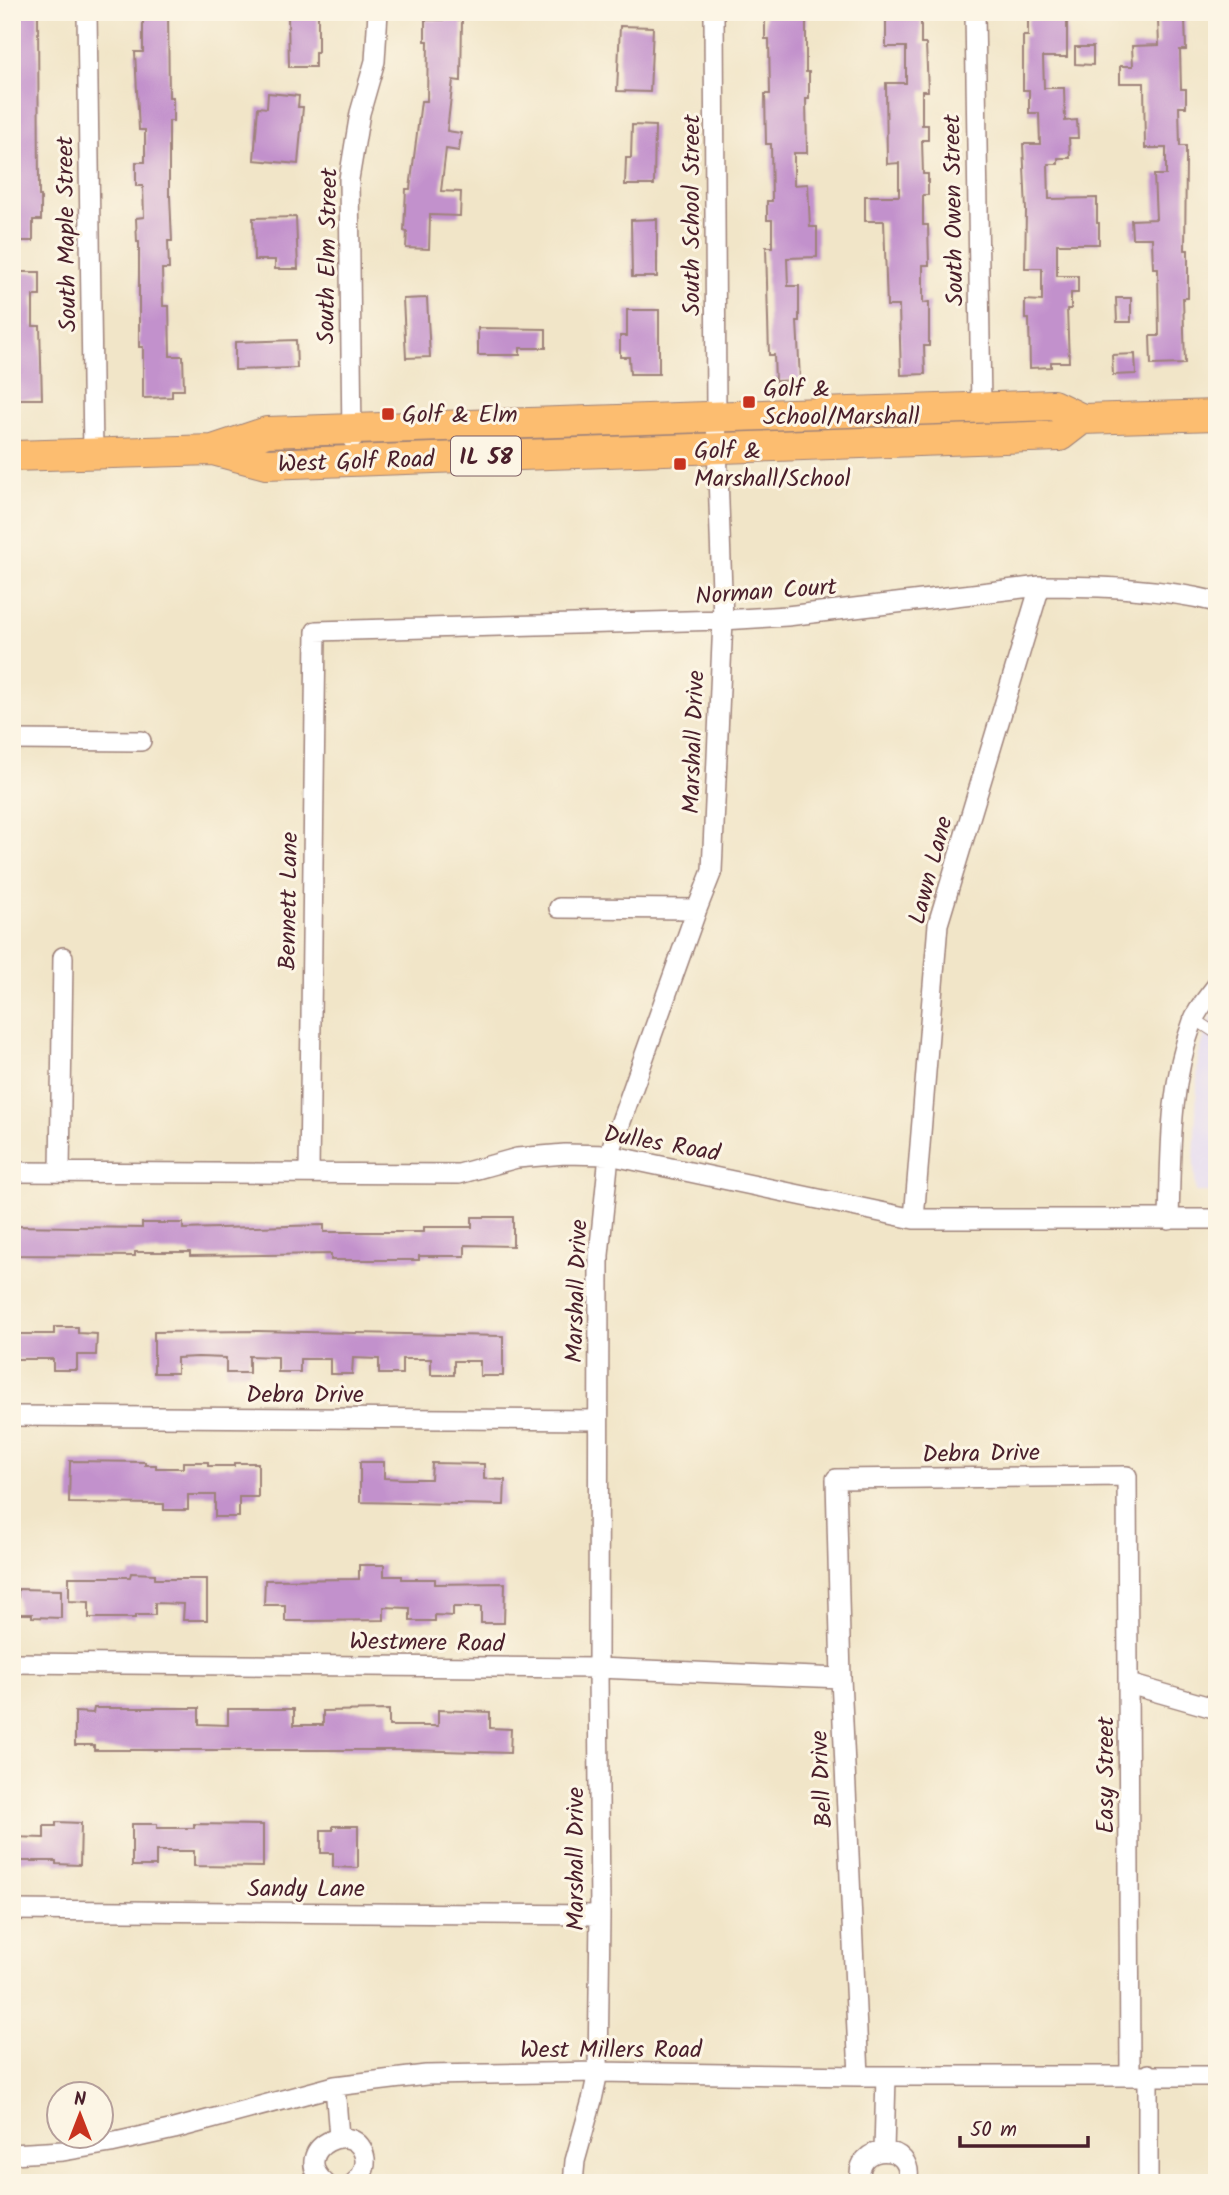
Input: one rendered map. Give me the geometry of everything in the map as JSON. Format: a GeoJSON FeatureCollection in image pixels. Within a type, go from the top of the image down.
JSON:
{"type":"FeatureCollection","features":[{"type":"Feature","properties":{"kind":"main road","name":"West Golf Road"},"geometry":{"type":"LineString","coordinates":[[12,456],[213,450],[267,432],[716,416],[1053,405],[1082,419],[1217,415]]}},
{"type":"Feature","properties":{"kind":"main road","name":"West Golf Road"},"geometry":{"type":"LineString","coordinates":[[213,450],[266,464],[1060,436],[1082,419]]}},
{"type":"Feature","properties":{"kind":"street","name":"South Maple Street"},"geometry":{"type":"LineString","coordinates":[[87,12],[93,454]]}},
{"type":"Feature","properties":{"kind":"street","name":"South Elm Street"},"geometry":{"type":"LineString","coordinates":[[352,461],[349,179],[360,113],[374,61],[378,12]]}},
{"type":"Feature","properties":{"kind":"street","name":"South School Street"},"geometry":{"type":"LineString","coordinates":[[714,12],[716,416]]}},
{"type":"Feature","properties":{"kind":"street","name":"South Owen Street"},"geometry":{"type":"LineString","coordinates":[[975,12],[981,407]]}},
{"type":"Feature","properties":{"kind":"street","name":"Marshall Drive"},"geometry":{"type":"LineString","coordinates":[[573,2183],[575,2161],[598,2073],[598,1255],[609,1155],[712,871],[723,620],[716,416]]}},
{"type":"Feature","properties":{"kind":"street","name":"Norman Court"},"geometry":{"type":"LineString","coordinates":[[316,631],[788,616],[1040,586],[1080,586],[1191,595],[1217,602]]}},
{"type":"Feature","properties":{"kind":"street","name":"Lawn Lane"},"geometry":{"type":"LineString","coordinates":[[914,1219],[938,924],[1040,586]]}},
{"type":"Feature","properties":{"kind":"street","name":"Bennett Lane"},"geometry":{"type":"LineString","coordinates":[[309,1172],[316,631]]}},
{"type":"Feature","properties":{"kind":"street"},"geometry":{"type":"LineString","coordinates":[[12,740],[141,741]]}},
{"type":"Feature","properties":{"kind":"street"},"geometry":{"type":"LineString","coordinates":[[559,908],[697,909]]}},
{"type":"Feature","properties":{"kind":"street"},"geometry":{"type":"LineString","coordinates":[[60,1172],[63,957]]}},
{"type":"Feature","properties":{"kind":"street"},"geometry":{"type":"LineString","coordinates":[[1169,1220],[1171,1123],[1177,1079],[1194,1019],[1217,985]]}},
{"type":"Feature","properties":{"kind":"street","name":"Dulles Road"},"geometry":{"type":"LineString","coordinates":[[12,1172],[459,1174],[517,1158],[565,1154],[609,1155],[914,1219],[1217,1219]]}},
{"type":"Feature","properties":{"kind":"street","name":"Debra Drive"},"geometry":{"type":"LineString","coordinates":[[12,1416],[597,1420]]}},
{"type":"Feature","properties":{"kind":"street","name":"Debra Drive"},"geometry":{"type":"LineString","coordinates":[[836,1479],[1127,1476]]}},
{"type":"Feature","properties":{"kind":"street","name":"Easy Street"},"geometry":{"type":"LineString","coordinates":[[1127,1476],[1129,1684],[1139,2074]]}},
{"type":"Feature","properties":{"kind":"street","name":"Bell Drive"},"geometry":{"type":"LineString","coordinates":[[836,1479],[841,1678],[859,2077]]}},
{"type":"Feature","properties":{"kind":"street","name":"Westmere Road"},"geometry":{"type":"LineString","coordinates":[[12,1663],[598,1668],[841,1678]]}},
{"type":"Feature","properties":{"kind":"street"},"geometry":{"type":"LineString","coordinates":[[1129,1684],[1217,1709]]}},
{"type":"Feature","properties":{"kind":"street","name":"Sandy Lane"},"geometry":{"type":"LineString","coordinates":[[12,1910],[600,1914]]}},
{"type":"Feature","properties":{"kind":"street","name":"West Millers Road"},"geometry":{"type":"LineString","coordinates":[[12,2154],[63,2151],[111,2144],[335,2086],[426,2075],[598,2073],[859,2077],[1139,2074],[1217,2076]]}},
{"type":"Feature","properties":{"kind":"street"},"geometry":{"type":"LineString","coordinates":[[1139,2074],[1148,2183]]}},
{"type":"Feature","properties":{"kind":"street"},"geometry":{"type":"LineString","coordinates":[[884,2151],[887,2077]]}},
{"type":"Feature","properties":{"kind":"street"},"geometry":{"type":"LineString","coordinates":[[335,2086],[339,2137]]}},
{"type":"Feature","properties":{"kind":"street"},"geometry":{"type":"LineString","coordinates":[[326,2183],[318,2175],[315,2158],[323,2144],[339,2137],[352,2140],[364,2155],[362,2175],[354,2183]]}},
{"type":"Feature","properties":{"kind":"street"},"geometry":{"type":"LineString","coordinates":[[862,2183],[861,2169],[864,2161],[876,2152],[884,2151],[892,2152],[905,2162],[908,2169],[907,2183]]}},
{"type":"Feature","properties":{"kind":"lane"},"geometry":{"type":"LineString","coordinates":[[1194,1019],[1217,1034]]}},
{"type":"Feature","properties":{"kind":"shaded area"},"geometry":{"type":"Polygon","coordinates":[[[1217,1007],[1217,1192],[1196,1192],[1194,1165],[1198,1059],[1209,1021],[1217,1007]]]}},
{"type":"Feature","properties":{"kind":"building"},"geometry":{"type":"Polygon","coordinates":[[[12,12],[38,12],[41,220],[33,220],[33,241],[12,241],[12,196],[16,196],[15,161],[12,161],[12,12]]]}},
{"type":"Feature","properties":{"kind":"building"},"geometry":{"type":"Polygon","coordinates":[[[143,12],[168,12],[169,97],[173,97],[173,121],[169,121],[172,241],[168,241],[169,269],[162,269],[163,306],[169,306],[170,356],[183,356],[184,390],[172,390],[172,397],[143,398],[143,347],[139,347],[139,242],[136,218],[144,217],[143,186],[136,186],[136,162],[145,162],[145,130],[139,130],[135,52],[143,52],[143,12]]]}},
{"type":"Feature","properties":{"kind":"building"},"geometry":{"type":"Polygon","coordinates":[[[295,12],[318,12],[318,52],[315,52],[315,67],[289,67],[288,16],[295,16],[295,12]]]}},
{"type":"Feature","properties":{"kind":"building"},"geometry":{"type":"Polygon","coordinates":[[[765,12],[806,12],[806,72],[809,72],[809,99],[806,99],[807,153],[794,153],[794,185],[808,184],[810,227],[817,227],[817,257],[787,258],[788,286],[799,286],[797,321],[800,380],[775,381],[774,355],[769,355],[766,247],[772,247],[772,220],[767,220],[767,201],[772,201],[771,144],[766,144],[765,94],[770,94],[769,39],[765,39],[765,12]]]}},
{"type":"Feature","properties":{"kind":"building"},"geometry":{"type":"Polygon","coordinates":[[[886,12],[921,12],[921,44],[926,44],[928,91],[922,91],[922,125],[928,125],[928,140],[922,140],[923,174],[928,174],[928,195],[923,195],[923,225],[928,225],[929,265],[923,265],[923,303],[929,302],[929,346],[924,346],[925,374],[901,375],[899,306],[887,306],[884,221],[865,221],[865,196],[899,196],[899,163],[887,164],[886,83],[906,83],[906,47],[886,47],[886,12]]]}},
{"type":"Feature","properties":{"kind":"building"},"geometry":{"type":"Polygon","coordinates":[[[1028,19],[1067,19],[1067,57],[1043,57],[1044,88],[1064,88],[1065,121],[1077,120],[1078,138],[1069,138],[1070,158],[1058,158],[1058,164],[1048,164],[1049,199],[1097,198],[1099,223],[1099,244],[1057,244],[1057,276],[1078,276],[1078,293],[1071,293],[1071,309],[1067,309],[1069,362],[1051,362],[1051,367],[1030,368],[1029,319],[1025,319],[1025,300],[1042,301],[1042,268],[1025,268],[1023,144],[1040,144],[1039,113],[1029,113],[1029,90],[1023,90],[1023,36],[1028,36],[1028,19]]]}},
{"type":"Feature","properties":{"kind":"building"},"geometry":{"type":"Polygon","coordinates":[[[1185,19],[1186,50],[1180,50],[1181,89],[1186,89],[1186,107],[1179,107],[1180,146],[1186,146],[1185,250],[1188,250],[1188,298],[1183,298],[1185,364],[1151,365],[1150,336],[1159,336],[1158,268],[1153,268],[1152,238],[1132,238],[1131,220],[1156,219],[1154,175],[1166,175],[1166,148],[1145,148],[1144,83],[1120,83],[1120,66],[1133,66],[1132,46],[1159,45],[1158,20],[1185,19]]]}},
{"type":"Feature","properties":{"kind":"building"},"geometry":{"type":"Polygon","coordinates":[[[425,20],[462,20],[461,81],[453,80],[447,131],[461,133],[459,151],[446,149],[441,191],[461,192],[460,216],[430,215],[429,249],[406,248],[407,232],[404,231],[406,189],[410,189],[421,101],[427,101],[428,41],[425,41],[425,20]]]}},
{"type":"Feature","properties":{"kind":"building"},"geometry":{"type":"Polygon","coordinates":[[[620,26],[653,27],[650,92],[617,91],[620,26]]]}},
{"type":"Feature","properties":{"kind":"building"},"geometry":{"type":"Polygon","coordinates":[[[1075,47],[1093,47],[1093,65],[1075,64],[1075,47]]]}},
{"type":"Feature","properties":{"kind":"building"},"geometry":{"type":"Polygon","coordinates":[[[268,93],[299,96],[298,107],[303,107],[298,164],[254,160],[258,107],[267,108],[268,93]]]}},
{"type":"Feature","properties":{"kind":"building"},"geometry":{"type":"Polygon","coordinates":[[[632,125],[655,126],[654,185],[625,185],[626,158],[631,158],[632,125]]]}},
{"type":"Feature","properties":{"kind":"building"},"geometry":{"type":"Polygon","coordinates":[[[296,217],[298,269],[275,269],[275,260],[254,260],[253,218],[296,217]]]}},
{"type":"Feature","properties":{"kind":"building"},"geometry":{"type":"Polygon","coordinates":[[[657,219],[657,277],[632,277],[631,220],[657,219]]]}},
{"type":"Feature","properties":{"kind":"building"},"geometry":{"type":"Polygon","coordinates":[[[12,272],[40,272],[40,296],[33,296],[33,326],[40,326],[42,399],[16,399],[15,351],[12,351],[12,272]]]}},
{"type":"Feature","properties":{"kind":"building"},"geometry":{"type":"Polygon","coordinates":[[[427,298],[430,357],[406,358],[403,299],[427,298]]]}},
{"type":"Feature","properties":{"kind":"building"},"geometry":{"type":"Polygon","coordinates":[[[1116,298],[1131,298],[1131,322],[1117,322],[1116,298]]]}},
{"type":"Feature","properties":{"kind":"building"},"geometry":{"type":"Polygon","coordinates":[[[627,310],[659,310],[659,374],[630,374],[629,357],[620,357],[620,336],[627,336],[627,310]]]}},
{"type":"Feature","properties":{"kind":"building"},"geometry":{"type":"Polygon","coordinates":[[[478,328],[546,329],[546,348],[520,348],[520,355],[478,355],[478,328]]]}},
{"type":"Feature","properties":{"kind":"building"},"geometry":{"type":"Polygon","coordinates":[[[296,340],[297,368],[235,370],[235,342],[296,340]]]}},
{"type":"Feature","properties":{"kind":"building"},"geometry":{"type":"Polygon","coordinates":[[[1135,354],[1136,374],[1113,375],[1112,355],[1135,354]]]}},
{"type":"Feature","properties":{"kind":"building"},"geometry":{"type":"Polygon","coordinates":[[[472,1217],[513,1217],[513,1246],[465,1245],[465,1256],[419,1256],[419,1260],[331,1260],[331,1254],[190,1256],[190,1252],[135,1252],[135,1256],[12,1255],[12,1226],[142,1228],[142,1223],[183,1223],[183,1229],[324,1225],[324,1232],[424,1232],[424,1227],[472,1227],[472,1217]]]}},
{"type":"Feature","properties":{"kind":"building"},"geometry":{"type":"Polygon","coordinates":[[[54,1327],[78,1327],[78,1333],[97,1334],[96,1355],[77,1355],[77,1370],[53,1370],[53,1359],[12,1359],[12,1334],[54,1334],[54,1327]]]}},
{"type":"Feature","properties":{"kind":"building"},"geometry":{"type":"Polygon","coordinates":[[[257,1331],[503,1336],[503,1376],[480,1376],[480,1361],[454,1361],[454,1375],[431,1375],[431,1359],[402,1359],[402,1374],[379,1374],[379,1359],[353,1358],[352,1374],[330,1374],[330,1359],[300,1359],[300,1372],[278,1372],[278,1357],[249,1356],[249,1373],[226,1373],[226,1358],[198,1357],[177,1358],[177,1373],[154,1373],[154,1332],[257,1331]]]}},
{"type":"Feature","properties":{"kind":"building"},"geometry":{"type":"Polygon","coordinates":[[[70,1461],[145,1462],[145,1465],[156,1465],[156,1468],[183,1468],[183,1462],[208,1462],[208,1466],[258,1463],[258,1497],[239,1497],[239,1517],[215,1517],[215,1495],[188,1495],[188,1510],[164,1510],[164,1504],[69,1503],[70,1461]]]}},
{"type":"Feature","properties":{"kind":"building"},"geometry":{"type":"Polygon","coordinates":[[[360,1462],[384,1462],[384,1478],[404,1479],[431,1479],[432,1463],[484,1464],[484,1479],[505,1480],[504,1505],[360,1502],[360,1462]]]}},
{"type":"Feature","properties":{"kind":"building"},"geometry":{"type":"Polygon","coordinates":[[[359,1565],[384,1565],[384,1576],[435,1579],[435,1584],[505,1583],[504,1623],[481,1623],[481,1607],[453,1607],[453,1616],[435,1615],[435,1621],[410,1621],[410,1608],[384,1607],[384,1620],[285,1621],[285,1605],[264,1605],[265,1580],[359,1579],[359,1565]]]}},
{"type":"Feature","properties":{"kind":"building"},"geometry":{"type":"Polygon","coordinates":[[[131,1573],[155,1574],[155,1579],[207,1579],[207,1620],[183,1620],[184,1604],[155,1603],[155,1615],[89,1618],[89,1602],[69,1601],[69,1577],[130,1577],[131,1573]]]}},
{"type":"Feature","properties":{"kind":"building"},"geometry":{"type":"Polygon","coordinates":[[[18,1589],[61,1590],[61,1618],[18,1614],[18,1589]]]}},
{"type":"Feature","properties":{"kind":"building"},"geometry":{"type":"Polygon","coordinates":[[[94,1708],[199,1708],[199,1724],[228,1725],[228,1709],[294,1709],[294,1725],[323,1725],[323,1711],[389,1710],[389,1726],[438,1726],[438,1710],[490,1712],[490,1728],[511,1729],[510,1753],[409,1750],[94,1750],[94,1745],[75,1745],[75,1712],[93,1713],[94,1708]]]}},
{"type":"Feature","properties":{"kind":"building"},"geometry":{"type":"Polygon","coordinates":[[[56,1822],[81,1823],[80,1865],[56,1864],[56,1861],[12,1861],[12,1837],[44,1838],[44,1826],[56,1826],[56,1822]]]}},
{"type":"Feature","properties":{"kind":"building"},"geometry":{"type":"Polygon","coordinates":[[[132,1824],[157,1824],[157,1828],[194,1828],[194,1824],[263,1825],[263,1867],[194,1866],[194,1851],[156,1851],[156,1866],[132,1866],[132,1824]]]}},
{"type":"Feature","properties":{"kind":"building"},"geometry":{"type":"Polygon","coordinates":[[[333,1826],[358,1826],[358,1868],[333,1867],[333,1853],[321,1853],[321,1830],[333,1830],[333,1826]]]}},
{"type":"Feature","properties":{"kind":"place","name":"Golf & School/Marshall"},"geometry":{"type":"Point","coordinates":[749,402]}},
{"type":"Feature","properties":{"kind":"place","name":"Golf & Elm"},"geometry":{"type":"Point","coordinates":[388,414]}},
{"type":"Feature","properties":{"kind":"place","name":"Golf & Marshall/School"},"geometry":{"type":"Point","coordinates":[680,464]}}]}
